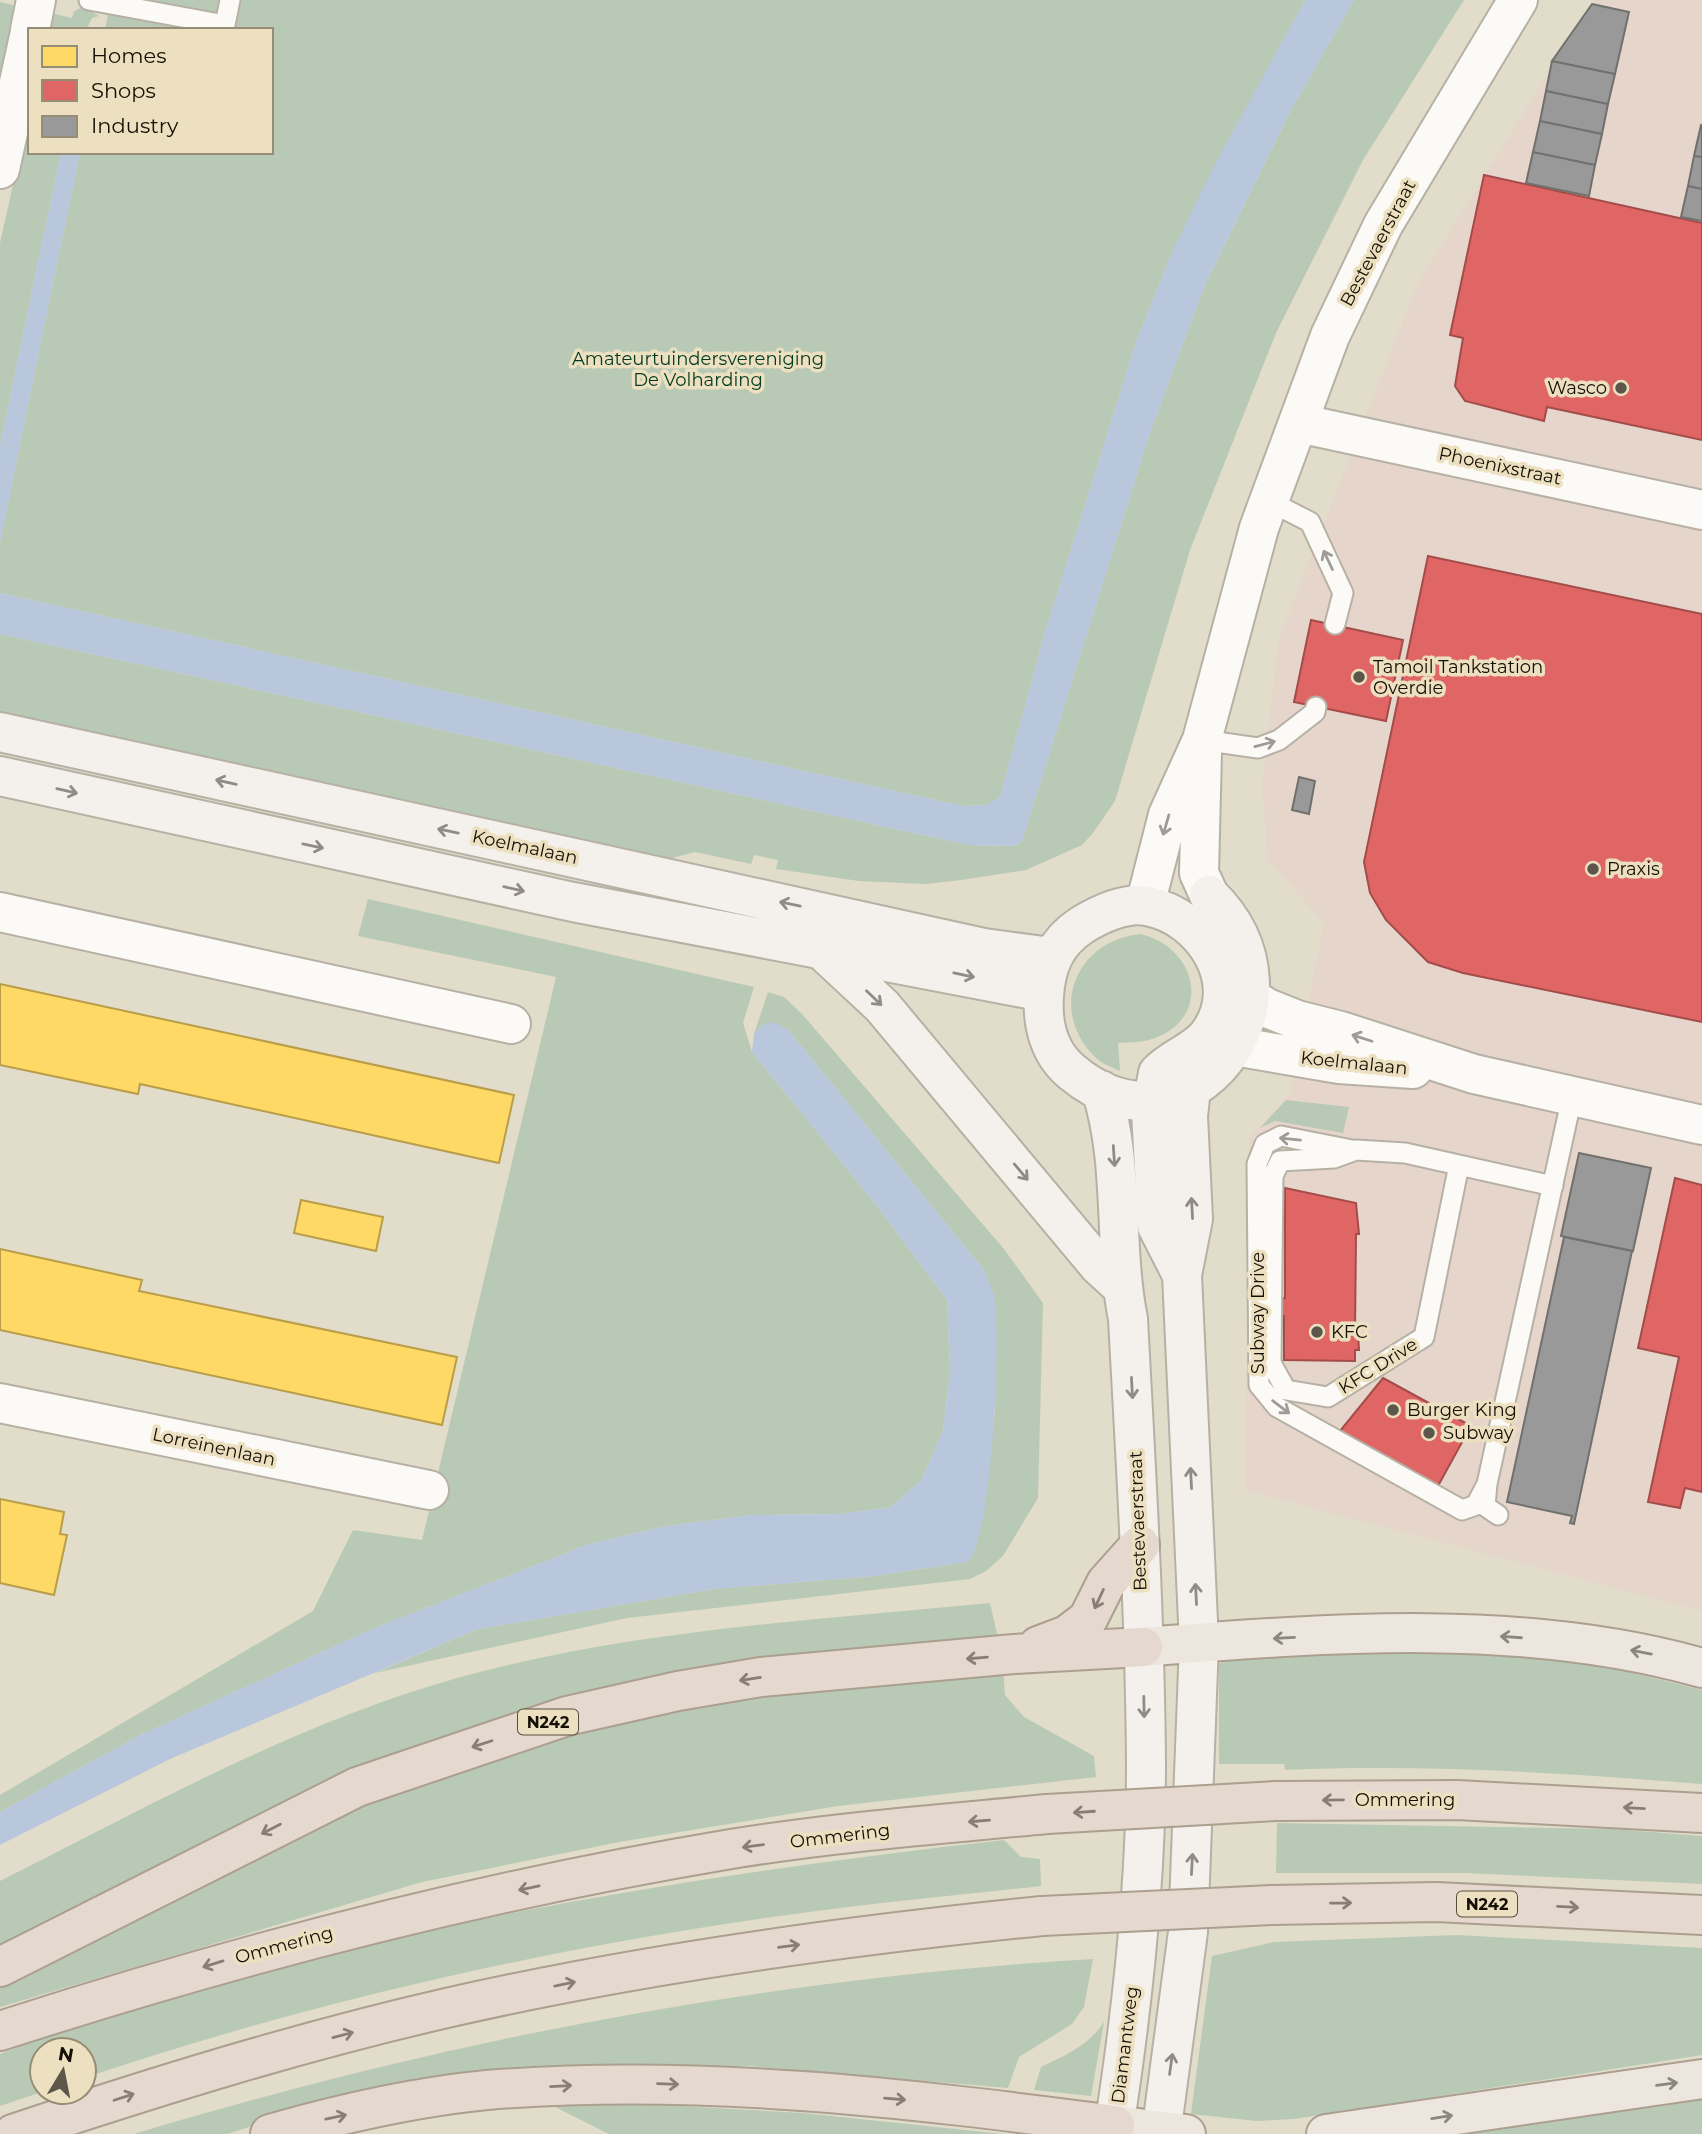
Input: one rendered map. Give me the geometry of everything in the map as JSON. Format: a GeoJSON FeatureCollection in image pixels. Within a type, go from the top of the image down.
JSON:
{"type":"FeatureCollection","features":[{"type":"Feature","properties":{"kind":"highway","name":"N242"},"geometry":{"type":"LineString","coordinates":[[1014,1654],[1078,1630],[1088,1619],[1106,1583],[1140,1545]]}},
{"type":"Feature","properties":{"kind":"highway","name":"N242"},"geometry":{"type":"LineString","coordinates":[[0,1967],[357,1787],[567,1716],[678,1691],[761,1677],[1014,1654],[1143,1647]]}},
{"type":"Feature","properties":{"kind":"highway","name":"Ommering"},"geometry":{"type":"LineString","coordinates":[[0,2031],[250,1953],[354,1926],[555,1882],[734,1849],[1047,1814],[1275,1801],[1457,1800],[1702,1813]]}},
{"type":"Feature","properties":{"kind":"highway","name":"N242"},"geometry":{"type":"LineString","coordinates":[[13,2134],[232,2064],[463,2005],[733,1953],[1042,1916],[1272,1905],[1436,1902],[1702,1915]]}},
{"type":"Feature","properties":{"kind":"highway"},"geometry":{"type":"LineString","coordinates":[[270,2134],[395,2104],[485,2091],[661,2083],[873,2096],[1114,2129]]}},
{"type":"Feature","properties":{"kind":"main road","name":"N242"},"geometry":{"type":"LineString","coordinates":[[1143,1647],[1302,1637],[1487,1635],[1579,1642],[1643,1651],[1702,1668]]}},
{"type":"Feature","properties":{"kind":"main road"},"geometry":{"type":"LineString","coordinates":[[1326,2134],[1702,2079]]}},
{"type":"Feature","properties":{"kind":"main road"},"geometry":{"type":"LineString","coordinates":[[1114,2129],[1170,2133]]}},
{"type":"Feature","properties":{"kind":"street"},"geometry":{"type":"LineString","coordinates":[[31,28],[36,0]]}},
{"type":"Feature","properties":{"kind":"street","name":"Bestevaerstraat"},"geometry":{"type":"LineString","coordinates":[[1145,905],[1168,815],[1202,740],[1269,501],[1329,336],[1383,225],[1518,0]]}},
{"type":"Feature","properties":{"kind":"street"},"geometry":{"type":"LineString","coordinates":[[0,169],[28,40]]}},
{"type":"Feature","properties":{"kind":"street","name":"Phoenixstraat"},"geometry":{"type":"LineString","coordinates":[[1298,423],[1702,510]]}},
{"type":"Feature","properties":{"kind":"street","name":"Koelmalaan"},"geometry":{"type":"LineString","coordinates":[[0,732],[984,947],[1048,975]]}},
{"type":"Feature","properties":{"kind":"street"},"geometry":{"type":"LineString","coordinates":[[1182,1275],[1157,1226],[1152,1100],[1158,1073],[1208,1035],[1221,1007],[1251,975],[1241,937],[1233,922],[1209,895],[1199,873],[1203,838],[1202,740]]}},
{"type":"Feature","properties":{"kind":"street"},"geometry":{"type":"LineString","coordinates":[[0,776],[573,902],[824,952],[895,962],[1048,975]]}},
{"type":"Feature","properties":{"kind":"street"},"geometry":{"type":"LineString","coordinates":[[1145,905],[1188,923],[1202,937],[1237,988],[1234,1046],[1214,1074],[1191,1089],[1152,1100],[1132,1099],[1101,1090],[1067,1067],[1046,1032],[1048,975],[1076,929],[1108,911],[1145,905]]}},
{"type":"Feature","properties":{"kind":"street"},"geometry":{"type":"LineString","coordinates":[[0,912],[511,1024]]}},
{"type":"Feature","properties":{"kind":"street"},"geometry":{"type":"LineString","coordinates":[[824,952],[883,1006],[1099,1266],[1122,1287]]}},
{"type":"Feature","properties":{"kind":"street","name":"Koelmalaan"},"geometry":{"type":"LineString","coordinates":[[1237,988],[1266,1008],[1297,1020],[1341,1031],[1474,1074],[1702,1125]]}},
{"type":"Feature","properties":{"kind":"street","name":"Koelmalaan"},"geometry":{"type":"LineString","coordinates":[[1234,1046],[1339,1064],[1474,1074]]}},
{"type":"Feature","properties":{"kind":"street"},"geometry":{"type":"LineString","coordinates":[[1170,2133],[1192,1866],[1199,1643],[1182,1275],[1193,1219],[1189,1167],[1191,1089]]}},
{"type":"Feature","properties":{"kind":"street","name":"Bestevaerstraat"},"geometry":{"type":"LineString","coordinates":[[1101,1090],[1111,1121],[1122,1287],[1128,1320],[1140,1545],[1146,1767],[1136,1955]]}},
{"type":"Feature","properties":{"kind":"street","name":"Lorreinenlaan"},"geometry":{"type":"LineString","coordinates":[[0,1403],[429,1490]]}},
{"type":"Feature","properties":{"kind":"street","name":"Diamantweg"},"geometry":{"type":"LineString","coordinates":[[1114,2129],[1136,1955]]}},
{"type":"Feature","properties":{"kind":"lane"},"geometry":{"type":"LineString","coordinates":[[89,0],[225,25],[230,0]]}},
{"type":"Feature","properties":{"kind":"lane"},"geometry":{"type":"LineString","coordinates":[[1269,501],[1310,522],[1343,593],[1335,624]]}},
{"type":"Feature","properties":{"kind":"lane"},"geometry":{"type":"LineString","coordinates":[[1202,740],[1258,748],[1279,740],[1317,708]]}},
{"type":"Feature","properties":{"kind":"lane"},"geometry":{"type":"LineString","coordinates":[[1497,1516],[1485,1506],[1487,1484],[1572,1097]]}},
{"type":"Feature","properties":{"kind":"lane","name":"Subway Drive"},"geometry":{"type":"LineString","coordinates":[[1356,1150],[1280,1136],[1265,1144],[1257,1164],[1259,1385],[1277,1407],[1462,1510],[1476,1504],[1487,1484]]}},
{"type":"Feature","properties":{"kind":"lane"},"geometry":{"type":"LineString","coordinates":[[1356,1150],[1405,1153],[1553,1186]]}},
{"type":"Feature","properties":{"kind":"lane","name":"KFC Drive"},"geometry":{"type":"LineString","coordinates":[[1356,1150],[1334,1158],[1280,1161],[1273,1177],[1271,1363],[1286,1390],[1328,1397],[1424,1337],[1459,1165]]}},
{"type":"Feature","properties":{"kind":"shaded area"},"geometry":{"type":"Polygon","coordinates":[[[1594,0],[1702,0],[1702,1611],[1245,1490],[1249,1138],[1291,1093],[1324,922],[1268,861],[1262,785],[1279,639],[1418,283],[1594,0]]]}},
{"type":"Feature","properties":{"kind":"green space","name":"Amateurtuindersvereniging De Volharding"},"geometry":{"type":"Polygon","coordinates":[[[111,0],[1305,0],[1172,252],[1137,339],[1045,632],[1000,797],[985,805],[963,806],[0,593],[0,542],[80,154],[273,154],[273,28],[105,28],[111,0]]]}},
{"type":"Feature","properties":{"kind":"green space"},"geometry":{"type":"Polygon","coordinates":[[[1354,0],[1464,0],[1363,160],[1276,333],[1190,550],[1115,801],[1082,845],[1026,870],[926,884],[859,881],[776,869],[778,860],[754,855],[751,864],[695,852],[669,859],[0,712],[0,634],[969,845],[1015,846],[1022,841],[1150,433],[1204,287],[1290,112],[1354,0]]]}},
{"type":"Feature","properties":{"kind":"green space"},"geometry":{"type":"Polygon","coordinates":[[[0,2],[21,7],[0,107],[0,2]]]}},
{"type":"Feature","properties":{"kind":"green space"},"geometry":{"type":"Polygon","coordinates":[[[83,7],[99,16],[92,18],[87,28],[47,28],[51,13],[72,18],[74,11],[83,7]]]}},
{"type":"Feature","properties":{"kind":"green space"},"geometry":{"type":"Polygon","coordinates":[[[28,118],[28,154],[61,154],[0,445],[0,243],[28,118]]]}},
{"type":"Feature","properties":{"kind":"green space"},"geometry":{"type":"Polygon","coordinates":[[[368,899],[754,987],[743,1023],[752,1052],[877,1206],[947,1300],[950,1371],[943,1430],[922,1479],[891,1507],[840,1514],[751,1515],[666,1526],[589,1544],[372,1629],[140,1735],[0,1812],[0,1795],[313,1611],[353,1530],[422,1540],[556,977],[358,936],[368,899]]]}},
{"type":"Feature","properties":{"kind":"green space"},"geometry":{"type":"Polygon","coordinates":[[[1140,934],[1159,941],[1175,953],[1185,967],[1191,983],[1191,999],[1185,1014],[1173,1028],[1150,1040],[1118,1043],[1120,1071],[1098,1060],[1081,1039],[1073,1020],[1071,1000],[1075,981],[1085,964],[1099,950],[1117,939],[1140,934]]]}},
{"type":"Feature","properties":{"kind":"green space"},"geometry":{"type":"Polygon","coordinates":[[[768,992],[784,997],[802,1014],[1004,1249],[1043,1303],[1038,1498],[1003,1556],[986,1571],[970,1579],[627,1618],[375,1673],[478,1629],[714,1589],[866,1577],[968,1562],[995,1412],[994,1296],[984,1270],[788,1030],[765,1023],[754,1034],[768,992]]]}},
{"type":"Feature","properties":{"kind":"green space"},"geometry":{"type":"Polygon","coordinates":[[[1286,1100],[1349,1107],[1343,1133],[1275,1121],[1260,1128],[1286,1100]]]}},
{"type":"Feature","properties":{"kind":"green space"},"geometry":{"type":"Polygon","coordinates":[[[990,1603],[999,1643],[559,1702],[355,1766],[0,1949],[0,1881],[236,1763],[382,1702],[456,1678],[607,1645],[760,1625],[990,1603]]]}},
{"type":"Feature","properties":{"kind":"green space"},"geometry":{"type":"Polygon","coordinates":[[[1478,1652],[1605,1666],[1702,1690],[1702,1784],[1494,1771],[1389,1768],[1285,1770],[1284,1764],[1219,1764],[1219,1664],[1235,1653],[1478,1652]]]}},
{"type":"Feature","properties":{"kind":"green space"},"geometry":{"type":"Polygon","coordinates":[[[1003,1668],[1005,1695],[1024,1717],[1094,1756],[1096,1777],[838,1806],[619,1842],[422,1882],[0,2007],[0,1981],[395,1786],[722,1691],[1003,1668]]]}},
{"type":"Feature","properties":{"kind":"green space"},"geometry":{"type":"Polygon","coordinates":[[[1277,1823],[1613,1829],[1702,1836],[1702,1884],[1466,1873],[1276,1873],[1277,1823]]]}},
{"type":"Feature","properties":{"kind":"green space"},"geometry":{"type":"Polygon","coordinates":[[[1004,1840],[1021,1857],[1040,1859],[1041,1886],[773,1917],[686,1930],[511,1963],[253,2026],[98,2074],[98,2036],[52,2036],[245,1975],[370,1943],[622,1893],[877,1855],[1004,1840]]]}},
{"type":"Feature","properties":{"kind":"green space"},"geometry":{"type":"Polygon","coordinates":[[[1457,1935],[1702,1948],[1702,2055],[1294,2119],[1257,2121],[1191,2114],[1212,1956],[1274,1942],[1457,1935]]]}},
{"type":"Feature","properties":{"kind":"green space"},"geometry":{"type":"Polygon","coordinates":[[[1093,1959],[1084,2007],[1072,2024],[1019,2057],[1008,2088],[748,2066],[567,2069],[274,2119],[227,2134],[134,2134],[370,2070],[609,2018],[850,1981],[1093,1959]]]}},
{"type":"Feature","properties":{"kind":"green space"},"geometry":{"type":"Polygon","coordinates":[[[1104,2022],[1091,2096],[1034,2090],[1041,2067],[1084,2044],[1104,2022]]]}},
{"type":"Feature","properties":{"kind":"green space"},"geometry":{"type":"Polygon","coordinates":[[[28,2044],[28,2097],[0,2106],[0,2054],[28,2044]]]}},
{"type":"Feature","properties":{"kind":"green space"},"geometry":{"type":"Polygon","coordinates":[[[537,2098],[803,2113],[1003,2134],[609,2134],[537,2098]]]}},
{"type":"Feature","properties":{"kind":"green space"},"geometry":{"type":"Polygon","coordinates":[[[1702,2098],[1702,2134],[1462,2134],[1702,2098]]]}},
{"type":"Feature","properties":{"kind":"water"},"geometry":{"type":"Polygon","coordinates":[[[1305,0],[1354,0],[1290,112],[1204,287],[1150,433],[1022,841],[1014,846],[969,845],[0,634],[0,593],[963,806],[985,805],[1000,797],[1045,632],[1137,339],[1172,252],[1214,166],[1305,0]]]}},
{"type":"Feature","properties":{"kind":"water"},"geometry":{"type":"Polygon","coordinates":[[[61,154],[80,154],[0,542],[0,445],[61,154]]]}},
{"type":"Feature","properties":{"kind":"water"},"geometry":{"type":"Polygon","coordinates":[[[765,1023],[777,1023],[788,1030],[984,1270],[992,1289],[997,1350],[993,1434],[983,1515],[976,1545],[968,1562],[866,1577],[714,1589],[478,1629],[170,1759],[0,1845],[0,1812],[140,1735],[372,1629],[589,1544],[666,1526],[751,1515],[840,1514],[891,1507],[922,1479],[943,1430],[950,1371],[947,1300],[877,1206],[752,1052],[754,1034],[765,1023]]]}},
{"type":"Feature","properties":{"kind":"building: Homes"},"geometry":{"type":"Polygon","coordinates":[[[0,984],[514,1095],[499,1163],[140,1084],[138,1094],[0,1065],[0,984]]]}},
{"type":"Feature","properties":{"kind":"building: Homes"},"geometry":{"type":"Polygon","coordinates":[[[301,1200],[383,1217],[376,1251],[294,1233],[301,1200]]]}},
{"type":"Feature","properties":{"kind":"building: Homes"},"geometry":{"type":"Polygon","coordinates":[[[0,1249],[142,1280],[139,1291],[457,1357],[442,1425],[0,1330],[0,1249]]]}},
{"type":"Feature","properties":{"kind":"building: Homes"},"geometry":{"type":"Polygon","coordinates":[[[0,1499],[64,1512],[60,1534],[67,1535],[54,1595],[0,1583],[0,1499]]]}},
{"type":"Feature","properties":{"kind":"building: Shops"},"geometry":{"type":"Polygon","coordinates":[[[1484,175],[1702,223],[1702,440],[1547,407],[1544,421],[1465,401],[1455,386],[1463,338],[1450,335],[1484,175]]]}},
{"type":"Feature","properties":{"kind":"building: Shops"},"geometry":{"type":"Polygon","coordinates":[[[1428,556],[1702,614],[1702,1022],[1463,973],[1428,962],[1386,920],[1370,893],[1364,862],[1428,556]]]}},
{"type":"Feature","properties":{"kind":"building: Shops"},"geometry":{"type":"Polygon","coordinates":[[[1311,620],[1403,640],[1386,721],[1294,702],[1311,620]]]}},
{"type":"Feature","properties":{"kind":"building: Shops"},"geometry":{"type":"Polygon","coordinates":[[[1675,1178],[1702,1185],[1702,1492],[1685,1488],[1680,1508],[1648,1502],[1679,1357],[1638,1348],[1675,1178]]]}},
{"type":"Feature","properties":{"kind":"building: Shops"},"geometry":{"type":"Polygon","coordinates":[[[1285,1188],[1356,1203],[1359,1234],[1356,1234],[1355,1333],[1358,1333],[1359,1350],[1355,1350],[1355,1361],[1284,1360],[1284,1316],[1281,1316],[1281,1299],[1285,1298],[1285,1188]]]}},
{"type":"Feature","properties":{"kind":"building: Shops"},"geometry":{"type":"Polygon","coordinates":[[[1383,1378],[1471,1426],[1438,1486],[1340,1431],[1383,1378]]]}},
{"type":"Feature","properties":{"kind":"building: Industry"},"geometry":{"type":"Polygon","coordinates":[[[1592,4],[1629,12],[1615,74],[1552,61],[1592,4]]]}},
{"type":"Feature","properties":{"kind":"building: Industry"},"geometry":{"type":"Polygon","coordinates":[[[1552,61],[1615,74],[1608,104],[1546,91],[1552,61]]]}},
{"type":"Feature","properties":{"kind":"building: Industry"},"geometry":{"type":"Polygon","coordinates":[[[1546,91],[1608,104],[1602,134],[1540,121],[1546,91]]]}},
{"type":"Feature","properties":{"kind":"building: Industry"},"geometry":{"type":"Polygon","coordinates":[[[1540,121],[1602,134],[1595,165],[1533,152],[1540,121]]]}},
{"type":"Feature","properties":{"kind":"building: Industry"},"geometry":{"type":"Polygon","coordinates":[[[1702,125],[1702,157],[1694,156],[1702,125]]]}},
{"type":"Feature","properties":{"kind":"building: Industry"},"geometry":{"type":"Polygon","coordinates":[[[1533,152],[1595,165],[1589,196],[1526,183],[1533,152]]]}},
{"type":"Feature","properties":{"kind":"building: Industry"},"geometry":{"type":"Polygon","coordinates":[[[1694,156],[1702,157],[1702,189],[1688,186],[1694,156]]]}},
{"type":"Feature","properties":{"kind":"building: Industry"},"geometry":{"type":"Polygon","coordinates":[[[1688,186],[1702,189],[1702,221],[1681,217],[1688,186]]]}},
{"type":"Feature","properties":{"kind":"building: Industry"},"geometry":{"type":"Polygon","coordinates":[[[1299,777],[1315,781],[1309,814],[1292,810],[1299,777]]]}},
{"type":"Feature","properties":{"kind":"building: Industry"},"geometry":{"type":"Polygon","coordinates":[[[1579,1153],[1651,1168],[1633,1251],[1561,1236],[1579,1153]]]}},
{"type":"Feature","properties":{"kind":"building: Industry"},"geometry":{"type":"Polygon","coordinates":[[[1564,1237],[1632,1251],[1574,1524],[1570,1523],[1572,1516],[1507,1502],[1564,1237]]]}},
{"type":"Feature","properties":{"kind":"place","name":"Wasco"},"geometry":{"type":"Point","coordinates":[1621,388]}},
{"type":"Feature","properties":{"kind":"place","name":"Tamoil Tankstation Overdie"},"geometry":{"type":"Point","coordinates":[1359,677]}},
{"type":"Feature","properties":{"kind":"place","name":"Praxis"},"geometry":{"type":"Point","coordinates":[1593,869]}},
{"type":"Feature","properties":{"kind":"place","name":"KFC"},"geometry":{"type":"Point","coordinates":[1317,1332]}},
{"type":"Feature","properties":{"kind":"place","name":"Burger King"},"geometry":{"type":"Point","coordinates":[1393,1410]}},
{"type":"Feature","properties":{"kind":"place","name":"Subway"},"geometry":{"type":"Point","coordinates":[1429,1433]}}]}
